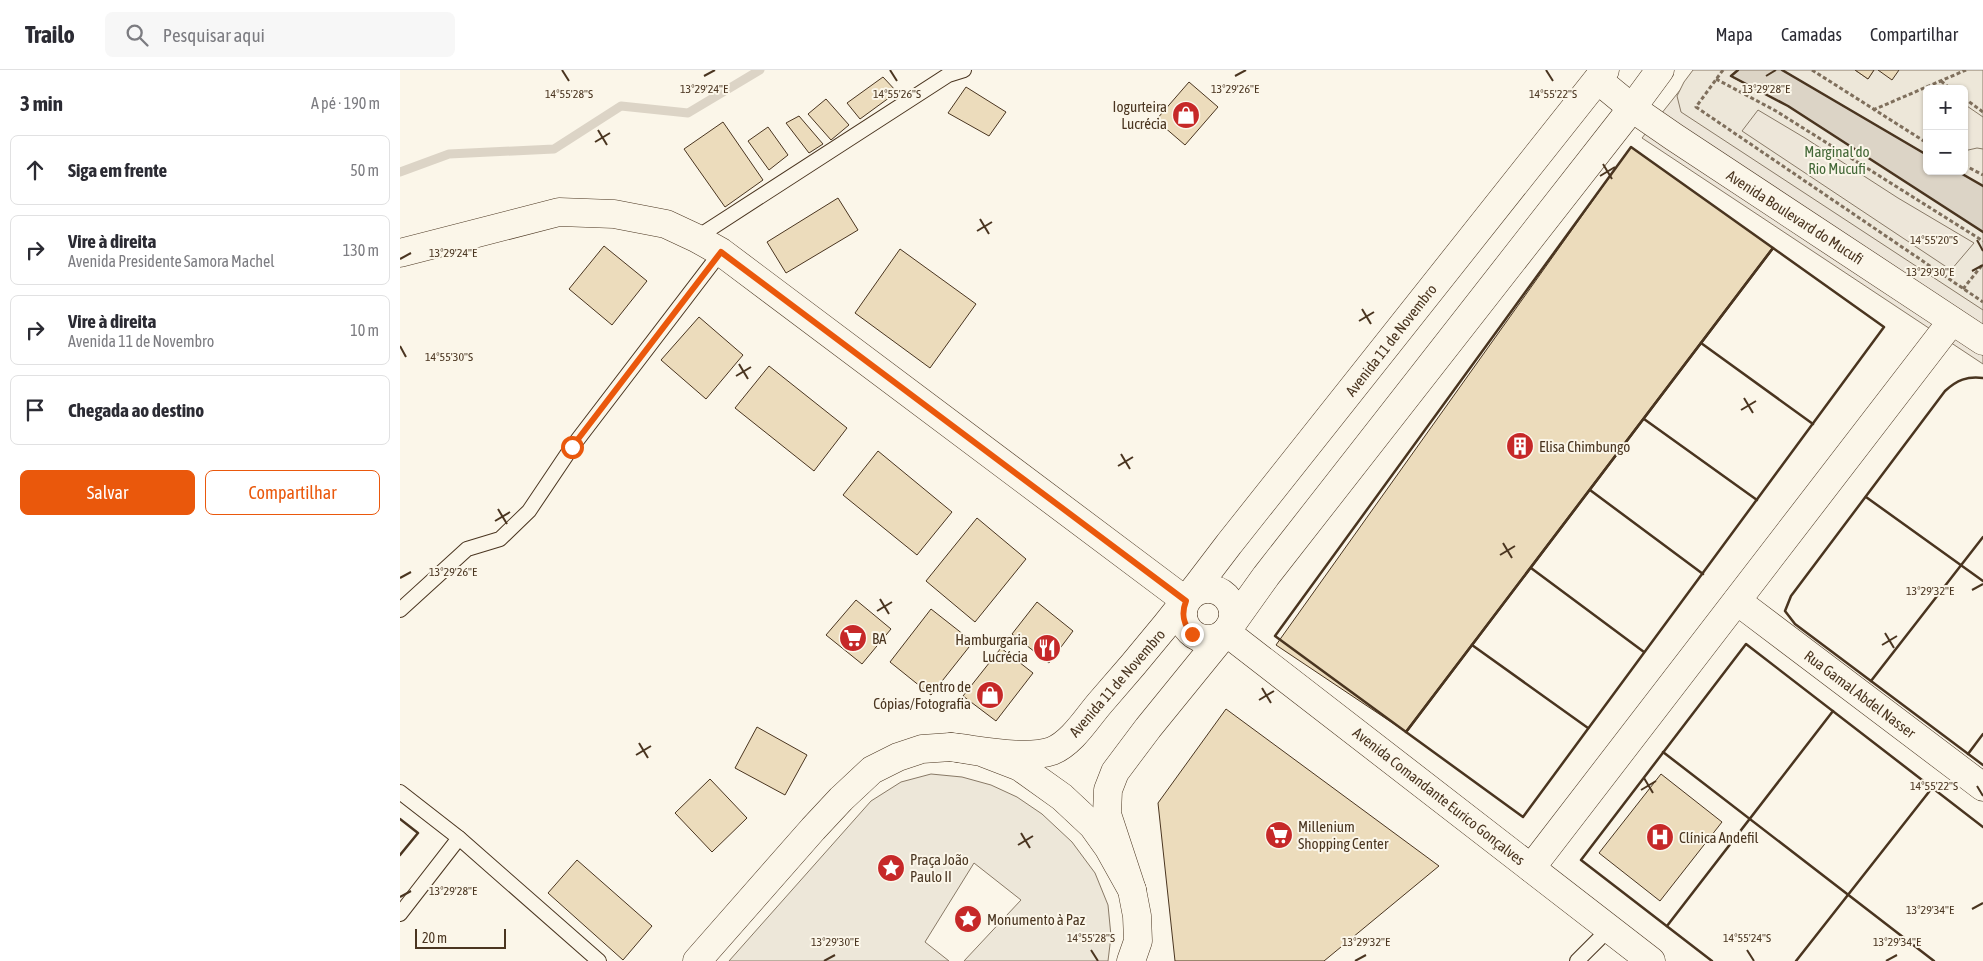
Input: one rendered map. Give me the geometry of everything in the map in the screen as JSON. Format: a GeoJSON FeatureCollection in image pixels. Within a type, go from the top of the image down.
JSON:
{"type":"FeatureCollection","features":[{"type":"Feature","properties":{"kind":"street","name":"Avenida 11 de Novembro"},"geometry":{"type":"LineString","coordinates":[[1132,890],[1107,814],[1108,790],[1116,772],[1660,70]]}},
{"type":"Feature","properties":{"kind":"street","name":"Avenida 11 de Novembro"},"geometry":{"type":"LineString","coordinates":[[950,747],[1030,755],[1053,750],[1069,739],[1119,683],[1186,601],[1235,536],[1602,75],[1632,108]]}},
{"type":"Feature","properties":{"kind":"street","name":"Avenida Boulevard do Mucufi"},"geometry":{"type":"LineString","coordinates":[[1632,108],[1983,341]]}},
{"type":"Feature","properties":{"kind":"street"},"geometry":{"type":"LineString","coordinates":[[400,253],[559,212],[614,214],[666,224],[721,252],[1186,601]]}},
{"type":"Feature","properties":{"kind":"street"},"geometry":{"type":"LineString","coordinates":[[1531,868],[1952,321]]}},
{"type":"Feature","properties":{"kind":"street","name":"Avenida 11 de Novembro"},"geometry":{"type":"LineString","coordinates":[[1204,589],[1211,589],[1224,595],[1232,608],[1233,616],[1226,632],[1221,636],[1206,640],[1192,634],[1184,622],[1182,614],[1186,601],[1192,595],[1204,589]]}},
{"type":"Feature","properties":{"kind":"street","name":"Rua Gamal Abdel Nasser"},"geometry":{"type":"LineString","coordinates":[[1737,601],[1983,788]]}},
{"type":"Feature","properties":{"kind":"street","name":"Avenida Comandante Eurico Gonçalves"},"geometry":{"type":"LineString","coordinates":[[1226,632],[1651,961]]}},
{"type":"Feature","properties":{"kind":"street"},"geometry":{"type":"LineString","coordinates":[[697,961],[813,829],[872,770],[898,757],[922,749],[950,747],[981,752],[1020,767],[1062,797],[1093,826],[1108,847],[1132,890],[1138,941],[1131,961]]}},
{"type":"Feature","properties":{"kind":"lane"},"geometry":{"type":"LineString","coordinates":[[696,238],[948,75],[964,70]]}},
{"type":"Feature","properties":{"kind":"lane"},"geometry":{"type":"LineString","coordinates":[[400,610],[467,549],[500,539],[529,510],[572,447],[721,252]]}},
{"type":"Feature","properties":{"kind":"lane"},"geometry":{"type":"LineString","coordinates":[[400,792],[459,838],[598,961]]}},
{"type":"Feature","properties":{"kind":"lane"},"geometry":{"type":"LineString","coordinates":[[400,914],[459,838]]}},
{"type":"Feature","properties":{"kind":"lane"},"geometry":{"type":"LineString","coordinates":[[1576,961],[1610,929]]}},
{"type":"Feature","properties":{"kind":"path"},"geometry":{"type":"LineString","coordinates":[[1723,70],[1696,107],[1983,302]]}},
{"type":"Feature","properties":{"kind":"path"},"geometry":{"type":"LineString","coordinates":[[1812,70],[1923,141]]}},
{"type":"Feature","properties":{"kind":"path"},"geometry":{"type":"LineString","coordinates":[[1873,110],[1966,70]]}},
{"type":"Feature","properties":{"kind":"path"},"geometry":{"type":"LineString","coordinates":[[1716,79],[1776,111],[1983,241]]}},
{"type":"Feature","properties":{"kind":"path"},"geometry":{"type":"LineString","coordinates":[[1940,81],[1946,85]]}},
{"type":"Feature","properties":{"kind":"path"},"geometry":{"type":"LineString","coordinates":[[1968,101],[1983,112]]}},
{"type":"Feature","properties":{"kind":"path"},"geometry":{"type":"LineString","coordinates":[[1968,167],[1983,175]]}},
{"type":"Feature","properties":{"kind":"path"},"geometry":{"type":"LineString","coordinates":[[1963,289],[1983,264]]}},
{"type":"Feature","properties":{"kind":"green space","name":"Marginal do Rio Mucufi"},"geometry":{"type":"Polygon","coordinates":[[[1696,70],[1983,70],[1983,364],[1642,138],[1696,70]]]}},
{"type":"Feature","properties":{"kind":"shaded area"},"geometry":{"type":"Polygon","coordinates":[[[1693,70],[1738,70],[1732,77],[1788,106],[1983,232],[1983,310],[1681,112],[1677,96],[1693,70]],[[1758,110],[1742,131],[1951,270],[1974,243],[1898,198],[1758,110]]]}},
{"type":"Feature","properties":{"kind":"shaded area"},"geometry":{"type":"Polygon","coordinates":[[[1738,70],[1782,70],[1923,153],[1923,175],[1964,175],[1983,186],[1983,232],[1788,106],[1731,76],[1738,70]]]}},
{"type":"Feature","properties":{"kind":"shaded area"},"geometry":{"type":"Polygon","coordinates":[[[1782,70],[1855,70],[1868,79],[1874,70],[1983,70],[1983,117],[1968,107],[1968,85],[1923,85],[1923,153],[1782,70]]]}},
{"type":"Feature","properties":{"kind":"shaded area"},"geometry":{"type":"Polygon","coordinates":[[[1983,149],[1983,186],[1964,175],[1968,175],[1968,150],[1983,149]]]}},
{"type":"Feature","properties":{"kind":"shaded area","name":"Praça João Paulo II"},"geometry":{"type":"Polygon","coordinates":[[[931,774],[962,777],[991,785],[1017,797],[1042,814],[1072,842],[1095,873],[1108,905],[1111,936],[1108,961],[964,961],[1021,900],[974,863],[925,942],[949,961],[729,961],[871,801],[901,782],[931,774]]]}},
{"type":"Feature","properties":{"kind":"building"},"geometry":{"type":"Polygon","coordinates":[[[1855,70],[1874,70],[1868,79],[1855,70]]]}},
{"type":"Feature","properties":{"kind":"building"},"geometry":{"type":"Polygon","coordinates":[[[1878,70],[1899,70],[1892,80],[1878,70]]]}},
{"type":"Feature","properties":{"kind":"building"},"geometry":{"type":"Polygon","coordinates":[[[883,77],[897,92],[860,119],[847,103],[883,77]]]}},
{"type":"Feature","properties":{"kind":"building"},"geometry":{"type":"Polygon","coordinates":[[[1189,82],[1218,107],[1185,145],[1156,120],[1189,82]]]}},
{"type":"Feature","properties":{"kind":"building"},"geometry":{"type":"Polygon","coordinates":[[[966,87],[1006,112],[989,136],[948,113],[966,87]]]}},
{"type":"Feature","properties":{"kind":"building"},"geometry":{"type":"Polygon","coordinates":[[[826,99],[849,125],[831,140],[808,114],[826,99]]]}},
{"type":"Feature","properties":{"kind":"building"},"geometry":{"type":"Polygon","coordinates":[[[799,116],[823,144],[809,153],[786,123],[799,116]]]}},
{"type":"Feature","properties":{"kind":"building"},"geometry":{"type":"Polygon","coordinates":[[[723,122],[763,180],[725,207],[684,149],[723,122]]]}},
{"type":"Feature","properties":{"kind":"building"},"geometry":{"type":"Polygon","coordinates":[[[768,127],[788,155],[769,170],[748,141],[768,127]]]}},
{"type":"Feature","properties":{"kind":"building","name":"Elisa Chimbungo"},"geometry":{"type":"Polygon","coordinates":[[[1631,147],[1773,248],[1406,732],[1276,645],[1631,147]]]}},
{"type":"Feature","properties":{"kind":"building"},"geometry":{"type":"Polygon","coordinates":[[[838,198],[858,230],[786,273],[767,242],[838,198]]]}},
{"type":"Feature","properties":{"kind":"building"},"geometry":{"type":"Polygon","coordinates":[[[604,246],[647,281],[612,325],[569,289],[604,246]]]}},
{"type":"Feature","properties":{"kind":"building"},"geometry":{"type":"Polygon","coordinates":[[[900,249],[976,304],[930,368],[855,313],[900,249]]]}},
{"type":"Feature","properties":{"kind":"building"},"geometry":{"type":"Polygon","coordinates":[[[699,317],[743,355],[706,399],[661,360],[699,317]]]}},
{"type":"Feature","properties":{"kind":"building"},"geometry":{"type":"Polygon","coordinates":[[[769,366],[847,428],[814,471],[735,408],[769,366]]]}},
{"type":"Feature","properties":{"kind":"building"},"geometry":{"type":"Polygon","coordinates":[[[878,451],[952,512],[917,555],[843,495],[878,451]]]}},
{"type":"Feature","properties":{"kind":"building"},"geometry":{"type":"Polygon","coordinates":[[[977,518],[1026,559],[975,622],[926,581],[977,518]]]}},
{"type":"Feature","properties":{"kind":"building"},"geometry":{"type":"Polygon","coordinates":[[[856,600],[891,629],[862,664],[826,635],[856,600]]]}},
{"type":"Feature","properties":{"kind":"building"},"geometry":{"type":"Polygon","coordinates":[[[1037,602],[1073,631],[1049,663],[1012,634],[1037,602]]]}},
{"type":"Feature","properties":{"kind":"building"},"geometry":{"type":"Polygon","coordinates":[[[931,609],[973,642],[931,695],[890,662],[931,609]]]}},
{"type":"Feature","properties":{"kind":"building"},"geometry":{"type":"Polygon","coordinates":[[[1001,648],[1033,673],[996,721],[963,696],[1001,648]]]}},
{"type":"Feature","properties":{"kind":"building","name":"Millenium Shopping Center"},"geometry":{"type":"Polygon","coordinates":[[[1226,709],[1439,866],[1324,961],[1175,961],[1158,803],[1226,709]]]}},
{"type":"Feature","properties":{"kind":"building"},"geometry":{"type":"Polygon","coordinates":[[[757,727],[807,755],[785,795],[735,768],[757,727]]]}},
{"type":"Feature","properties":{"kind":"building","name":"Clínica Andefil"},"geometry":{"type":"Polygon","coordinates":[[[1661,774],[1722,822],[1660,901],[1599,853],[1661,774]]]}},
{"type":"Feature","properties":{"kind":"building"},"geometry":{"type":"Polygon","coordinates":[[[710,779],[747,818],[712,852],[675,813],[710,779]]]}},
{"type":"Feature","properties":{"kind":"building"},"geometry":{"type":"Polygon","coordinates":[[[577,860],[652,926],[623,960],[548,893],[577,860]]]}},
{"type":"Feature","properties":{"kind":"waterway"},"geometry":{"type":"LineString","coordinates":[[400,172],[449,154],[554,149],[621,106],[688,113],[760,70]]}},
{"type":"Feature","properties":{"kind":"wall"},"geometry":{"type":"LineString","coordinates":[[1738,70],[1731,76],[1788,106],[1983,232]]}},
{"type":"Feature","properties":{"kind":"wall"},"geometry":{"type":"LineString","coordinates":[[1782,70],[1923,153]]}},
{"type":"Feature","properties":{"kind":"wall"},"geometry":{"type":"LineString","coordinates":[[1631,147],[1773,248],[1406,732],[1275,636],[1631,147]]}},
{"type":"Feature","properties":{"kind":"wall"},"geometry":{"type":"LineString","coordinates":[[1964,175],[1983,186]]}},
{"type":"Feature","properties":{"kind":"wall"},"geometry":{"type":"LineString","coordinates":[[1773,248],[1884,327],[1523,817],[1406,732],[1773,248]]}},
{"type":"Feature","properties":{"kind":"wall"},"geometry":{"type":"LineString","coordinates":[[1701,343],[1813,424]]}},
{"type":"Feature","properties":{"kind":"wall"},"geometry":{"type":"LineString","coordinates":[[1983,378],[1962,380],[1945,391],[1791,596],[1785,611],[1795,624],[1983,765]]}},
{"type":"Feature","properties":{"kind":"wall"},"geometry":{"type":"LineString","coordinates":[[1644,419],[1757,500]]}},
{"type":"Feature","properties":{"kind":"wall"},"geometry":{"type":"LineString","coordinates":[[1590,490],[1703,574]]}},
{"type":"Feature","properties":{"kind":"wall"},"geometry":{"type":"LineString","coordinates":[[1866,497],[1983,581]]}},
{"type":"Feature","properties":{"kind":"wall"},"geometry":{"type":"LineString","coordinates":[[1871,681],[1983,537]]}},
{"type":"Feature","properties":{"kind":"wall"},"geometry":{"type":"LineString","coordinates":[[1531,568],[1644,652]]}},
{"type":"Feature","properties":{"kind":"wall"},"geometry":{"type":"LineString","coordinates":[[1712,961],[1581,860],[1746,644],[1983,827]]}},
{"type":"Feature","properties":{"kind":"wall"},"geometry":{"type":"LineString","coordinates":[[1472,645],[1588,728]]}},
{"type":"Feature","properties":{"kind":"wall"},"geometry":{"type":"LineString","coordinates":[[1667,926],[1833,711]]}},
{"type":"Feature","properties":{"kind":"wall"},"geometry":{"type":"LineString","coordinates":[[1968,754],[1983,734]]}},
{"type":"Feature","properties":{"kind":"wall"},"geometry":{"type":"LineString","coordinates":[[1663,752],[1934,961]]}},
{"type":"Feature","properties":{"kind":"wall"},"geometry":{"type":"LineString","coordinates":[[1796,961],[1932,788]]}},
{"type":"Feature","properties":{"kind":"wall"},"geometry":{"type":"LineString","coordinates":[[400,819],[418,833],[400,855]]}},
{"type":"Feature","properties":{"kind":"place","name":"Iogurteira Lucrécia"},"geometry":{"type":"Point","coordinates":[1186,115]}},
{"type":"Feature","properties":{"kind":"place","name":"Elisa Chimbungo"},"geometry":{"type":"Point","coordinates":[1520,446]}},
{"type":"Feature","properties":{"kind":"place","name":"BA"},"geometry":{"type":"Point","coordinates":[853,638]}},
{"type":"Feature","properties":{"kind":"place","name":"Hamburgaria Lucrécia"},"geometry":{"type":"Point","coordinates":[1047,648]}},
{"type":"Feature","properties":{"kind":"place","name":"Centro de Cópias/Fotografia"},"geometry":{"type":"Point","coordinates":[990,695]}},
{"type":"Feature","properties":{"kind":"place","name":"Millenium Shopping Center"},"geometry":{"type":"Point","coordinates":[1279,835]}},
{"type":"Feature","properties":{"kind":"place","name":"Clínica Andefil"},"geometry":{"type":"Point","coordinates":[1660,837]}},
{"type":"Feature","properties":{"kind":"place","name":"Praça João Paulo II"},"geometry":{"type":"Point","coordinates":[891,868]}},
{"type":"Feature","properties":{"kind":"place","name":"Monumento à Paz"},"geometry":{"type":"Point","coordinates":[968,919]}},
{"type":"Feature","properties":{"kind":"route"},"geometry":{"type":"LineString","coordinates":[[572,447],[721,252],[1186,601],[1182,614],[1187,629],[1192,634]]}}]}
